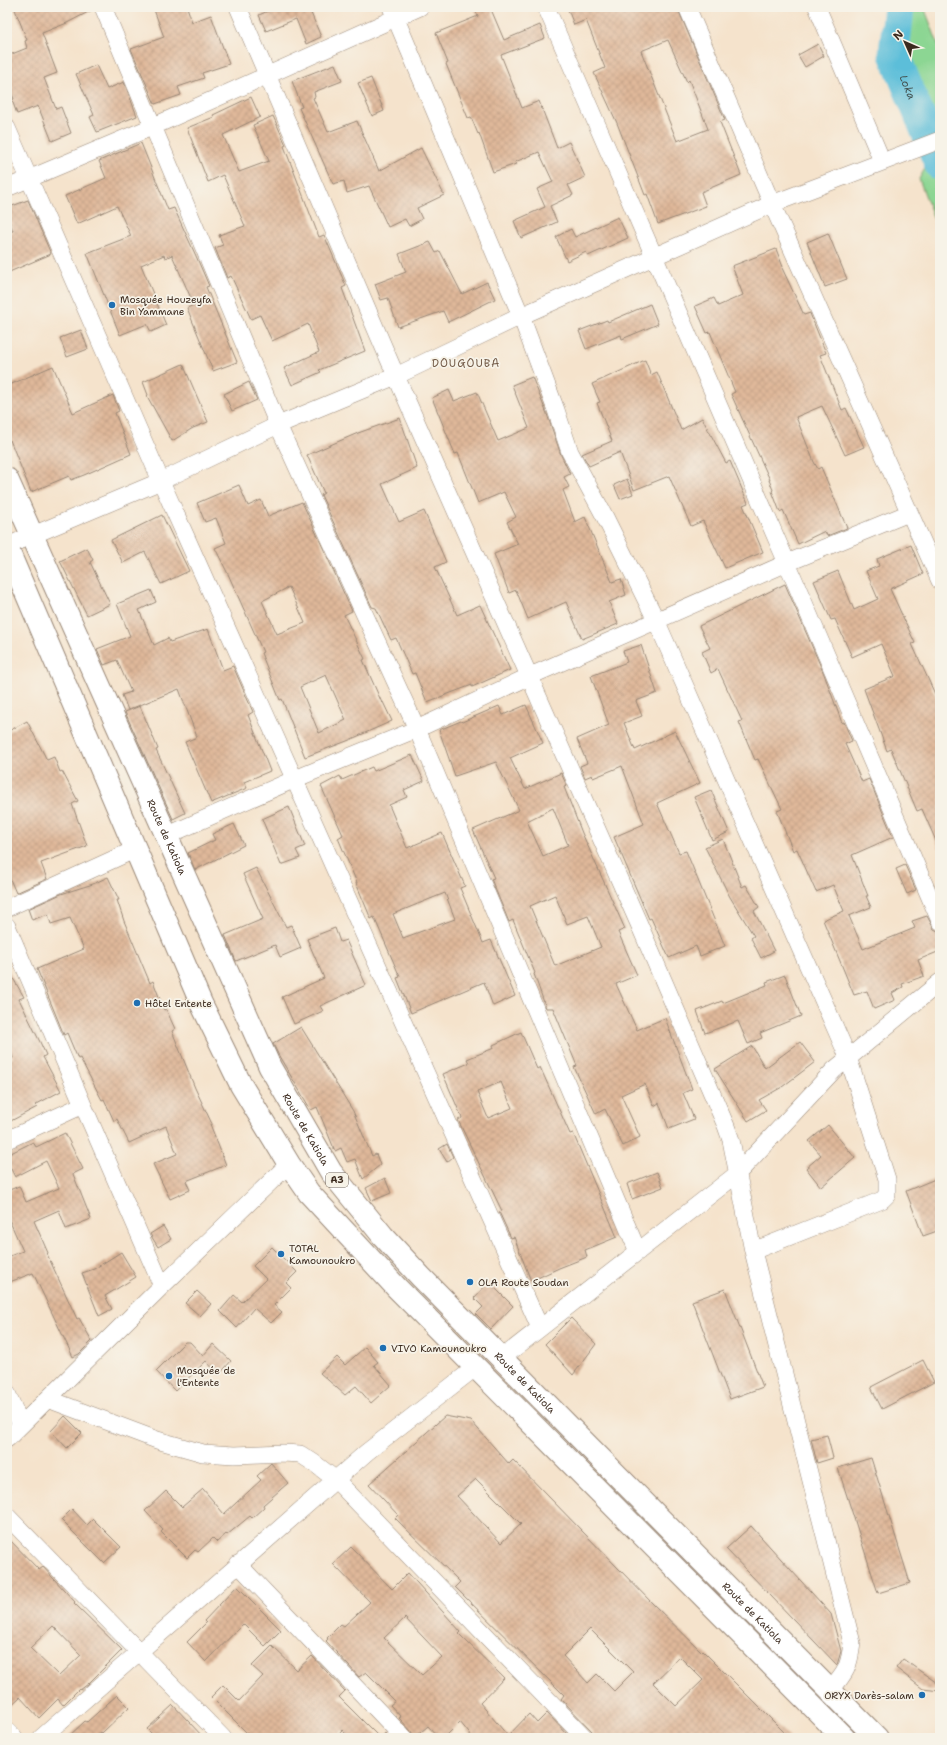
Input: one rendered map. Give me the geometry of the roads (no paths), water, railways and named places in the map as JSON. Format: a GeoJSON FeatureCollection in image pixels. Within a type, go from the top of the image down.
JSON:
{"type":"FeatureCollection","features":[{"type":"Feature","properties":{"kind":"highway","name":"Route de Katiola"},"geometry":{"type":"LineString","coordinates":[[7,479],[31,536],[270,1067],[331,1172],[383,1236],[421,1277],[877,1738]]}},
{"type":"Feature","properties":{"kind":"highway"},"geometry":{"type":"LineString","coordinates":[[7,547],[201,1003],[241,1085],[289,1164],[309,1193],[397,1288],[844,1738]]}},
{"type":"Feature","properties":{"kind":"street"},"geometry":{"type":"LineString","coordinates":[[103,7],[278,425],[417,729],[638,1252]]}},
{"type":"Feature","properties":{"kind":"street"},"geometry":{"type":"LineString","coordinates":[[238,7],[396,376],[528,677],[639,924],[726,1126],[733,1147],[753,1251],[852,1643],[850,1663],[842,1677],[830,1691]]}},
{"type":"Feature","properties":{"kind":"street"},"geometry":{"type":"LineString","coordinates":[[7,188],[154,126],[267,74],[393,12],[420,7]]}},
{"type":"Feature","properties":{"kind":"street"},"geometry":{"type":"LineString","coordinates":[[546,7],[787,563],[940,921]]}},
{"type":"Feature","properties":{"kind":"street"},"geometry":{"type":"LineString","coordinates":[[687,7],[772,204],[940,581]]}},
{"type":"Feature","properties":{"kind":"street"},"geometry":{"type":"LineString","coordinates":[[817,7],[882,161]]}},
{"type":"Feature","properties":{"kind":"street"},"geometry":{"type":"LineString","coordinates":[[393,12],[521,316],[573,459],[605,517],[656,620],[848,1057],[886,1179],[887,1195],[876,1204],[753,1251]]}},
{"type":"Feature","properties":{"kind":"street"},"geometry":{"type":"LineString","coordinates":[[7,128],[161,481],[540,1328]]}},
{"type":"Feature","properties":{"kind":"street"},"geometry":{"type":"LineString","coordinates":[[7,547],[161,481],[278,425],[396,376],[521,316],[772,204],[940,140]]}},
{"type":"Feature","properties":{"kind":"street"},"geometry":{"type":"LineString","coordinates":[[166,836],[417,729],[528,677],[787,563],[909,513]]}},
{"type":"Feature","properties":{"kind":"street"},"geometry":{"type":"LineString","coordinates":[[7,908],[136,849]]}},
{"type":"Feature","properties":{"kind":"street"},"geometry":{"type":"LineString","coordinates":[[7,926],[162,1286]]}},
{"type":"Feature","properties":{"kind":"street"},"geometry":{"type":"LineString","coordinates":[[502,1358],[737,1174],[821,1083],[848,1057],[940,982]]}},
{"type":"Feature","properties":{"kind":"street"},"geometry":{"type":"LineString","coordinates":[[7,1140],[83,1105]]}},
{"type":"Feature","properties":{"kind":"street"},"geometry":{"type":"LineString","coordinates":[[7,1439],[162,1286],[289,1164]]}},
{"type":"Feature","properties":{"kind":"street"},"geometry":{"type":"LineString","coordinates":[[41,1738],[140,1653],[238,1564],[367,1452],[476,1367]]}},
{"type":"Feature","properties":{"kind":"street"},"geometry":{"type":"LineString","coordinates":[[7,1393],[21,1425]]}},
{"type":"Feature","properties":{"kind":"street"},"geometry":{"type":"LineString","coordinates":[[48,1399],[157,1440],[203,1453],[234,1455],[283,1453],[300,1454],[314,1462],[336,1480],[585,1738]]}},
{"type":"Feature","properties":{"kind":"street"},"geometry":{"type":"LineString","coordinates":[[7,1516],[223,1738]]}},
{"type":"Feature","properties":{"kind":"street"},"geometry":{"type":"LineString","coordinates":[[238,1564],[404,1738]]}},
{"type":"Feature","properties":{"kind":"street"},"geometry":{"type":"LineString","coordinates":[[7,1731],[14,1738]]}},
{"type":"Feature","properties":{"kind":"waterway","name":"Loka"},"geometry":{"type":"LineString","coordinates":[[899,7],[894,54],[940,165]]}},
{"type":"Feature","properties":{"kind":"place","name":"Mosquée Houzeyfa Bin Yammane"},"geometry":{"type":"Point","coordinates":[112,305]}},
{"type":"Feature","properties":{"kind":"place","name":"Hôtel Entente"},"geometry":{"type":"Point","coordinates":[137,1003]}},
{"type":"Feature","properties":{"kind":"place","name":"TOTAL Kamounoukro"},"geometry":{"type":"Point","coordinates":[281,1254]}},
{"type":"Feature","properties":{"kind":"place","name":"OLA Route Soudan"},"geometry":{"type":"Point","coordinates":[470,1282]}},
{"type":"Feature","properties":{"kind":"place","name":"VIVO Kamounoukro"},"geometry":{"type":"Point","coordinates":[383,1348]}},
{"type":"Feature","properties":{"kind":"place","name":"Mosquée de l'Entente"},"geometry":{"type":"Point","coordinates":[169,1376]}},
{"type":"Feature","properties":{"kind":"place","name":"ORYX Darès-salam"},"geometry":{"type":"Point","coordinates":[922,1695]}},
{"type":"Feature","properties":{"kind":"district","name":"DOUGOUBA"},"geometry":{"type":"Point","coordinates":[466,363]}}]}
